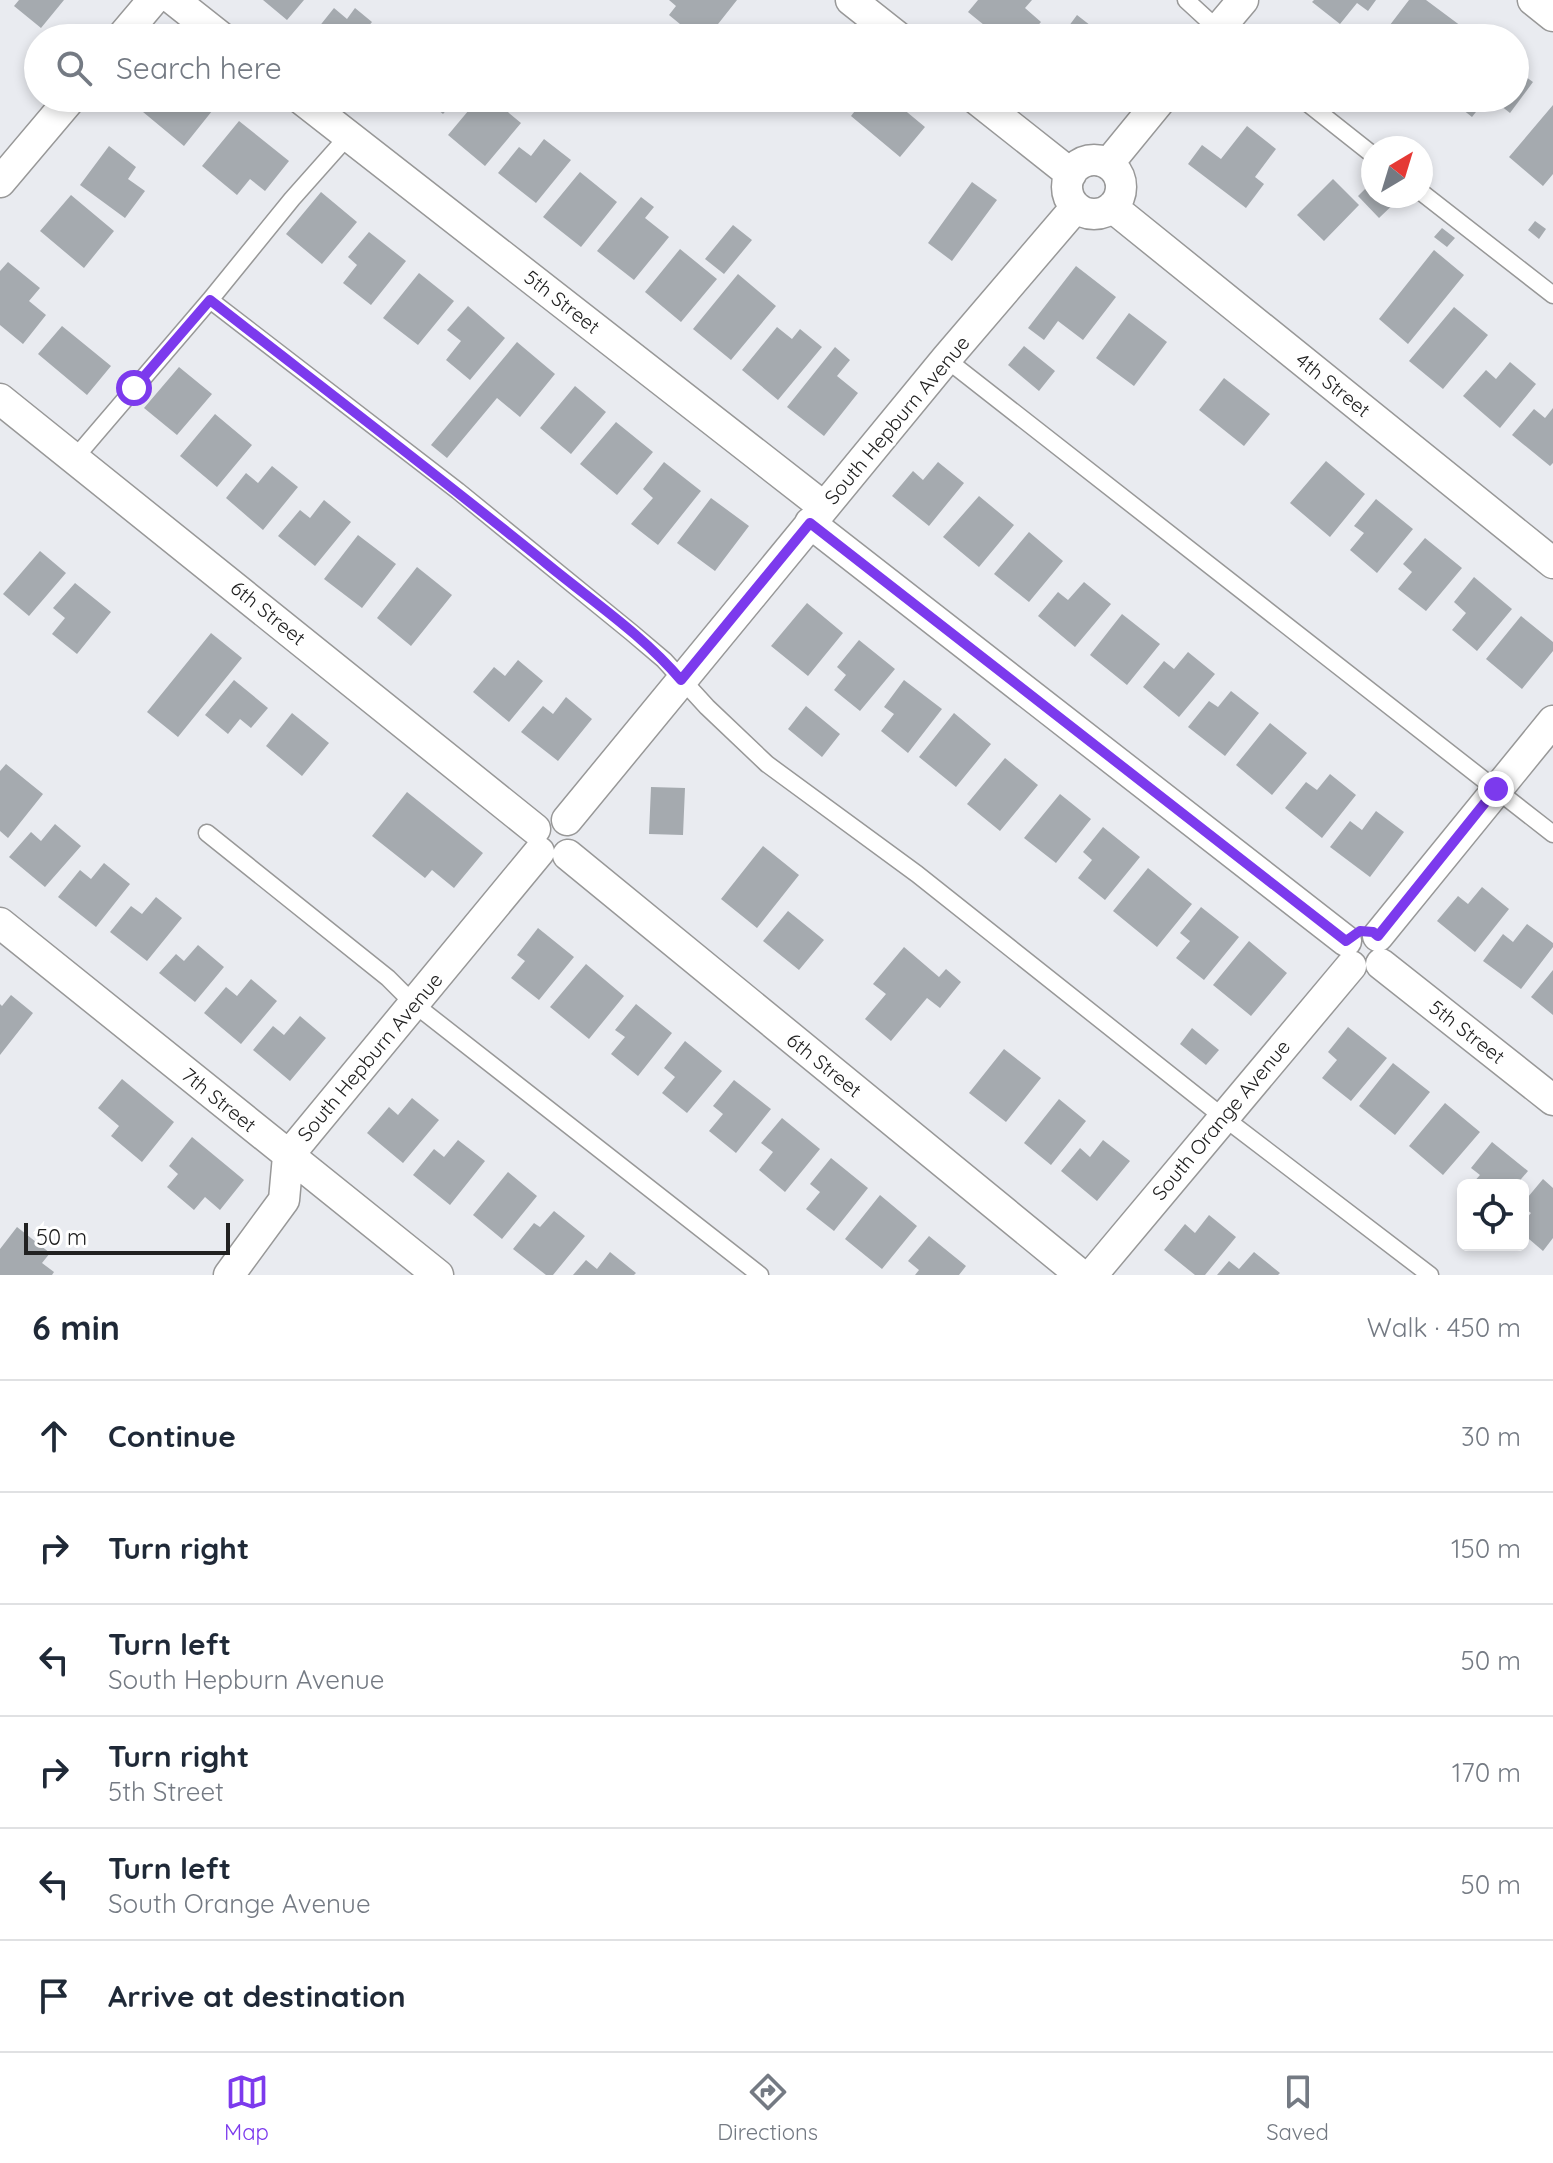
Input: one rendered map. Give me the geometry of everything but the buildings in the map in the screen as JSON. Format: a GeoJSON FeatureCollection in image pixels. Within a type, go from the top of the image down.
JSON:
{"type":"FeatureCollection","features":[{"type":"Feature","properties":{"kind":"street"},"geometry":{"type":"LineString","coordinates":[[133,24],[153,0]]}},
{"type":"Feature","properties":{"kind":"street"},"geometry":{"type":"LineString","coordinates":[[174,0],[204,24]]}},
{"type":"Feature","properties":{"kind":"street"},"geometry":{"type":"LineString","coordinates":[[851,0],[881,24]]}},
{"type":"Feature","properties":{"kind":"street"},"geometry":{"type":"LineString","coordinates":[[1227,24],[1243,0]]}},
{"type":"Feature","properties":{"kind":"street"},"geometry":{"type":"LineString","coordinates":[[1533,0],[1553,16]]}},
{"type":"Feature","properties":{"kind":"street"},"geometry":{"type":"LineString","coordinates":[[0,182],[59,112]]}},
{"type":"Feature","properties":{"kind":"street","name":"5th Street"},"geometry":{"type":"LineString","coordinates":[[318,112],[817,515],[1553,1100]]}},
{"type":"Feature","properties":{"kind":"street"},"geometry":{"type":"LineString","coordinates":[[993,112],[1071,174]]}},
{"type":"Feature","properties":{"kind":"street"},"geometry":{"type":"LineString","coordinates":[[1108,164],[1151,112]]}},
{"type":"Feature","properties":{"kind":"street"},"geometry":{"type":"LineString","coordinates":[[1091,160],[1108,164],[1119,176],[1121,184],[1121,193],[1112,207],[1090,213],[1076,207],[1068,191],[1071,174],[1076,167],[1091,160]]}},
{"type":"Feature","properties":{"kind":"street","name":"South Hepburn Avenue"},"geometry":{"type":"LineString","coordinates":[[229,1275],[284,1200],[288,1156],[547,845],[540,822],[553,816],[567,820],[946,359],[1076,207]]}},
{"type":"Feature","properties":{"kind":"street","name":"4th Street"},"geometry":{"type":"LineString","coordinates":[[1112,207],[1553,563]]}},
{"type":"Feature","properties":{"kind":"street","name":"6th Street"},"geometry":{"type":"LineString","coordinates":[[0,399],[1081,1275]]}},
{"type":"Feature","properties":{"kind":"street","name":"South Orange Avenue"},"geometry":{"type":"LineString","coordinates":[[1092,1275],[1364,952],[1553,721]]}},
{"type":"Feature","properties":{"kind":"street","name":"7th Street"},"geometry":{"type":"LineString","coordinates":[[0,923],[438,1275]]}},
{"type":"Feature","properties":{"kind":"lane"},"geometry":{"type":"LineString","coordinates":[[1186,0],[1209,24]]}},
{"type":"Feature","properties":{"kind":"lane"},"geometry":{"type":"LineString","coordinates":[[1319,112],[1361,146]]}},
{"type":"Feature","properties":{"kind":"lane"},"geometry":{"type":"LineString","coordinates":[[74,459],[348,136]]}},
{"type":"Feature","properties":{"kind":"lane"},"geometry":{"type":"LineString","coordinates":[[1433,201],[1553,295]]}},
{"type":"Feature","properties":{"kind":"lane"},"geometry":{"type":"LineString","coordinates":[[210,300],[458,491],[653,651],[767,764],[917,874],[1223,1117],[1430,1275]]}},
{"type":"Feature","properties":{"kind":"lane"},"geometry":{"type":"LineString","coordinates":[[946,359],[1553,834]]}},
{"type":"Feature","properties":{"kind":"lane"},"geometry":{"type":"LineString","coordinates":[[207,833],[388,978],[414,1004],[760,1275]]}},
{"type":"Feature","properties":{"kind":"route"},"geometry":{"type":"LineString","coordinates":[[134,388],[210,300],[458,491],[631,632],[664,660],[681,680],[810,523],[1346,941],[1360,931],[1373,932],[1378,936],[1496,789]]}}]}
